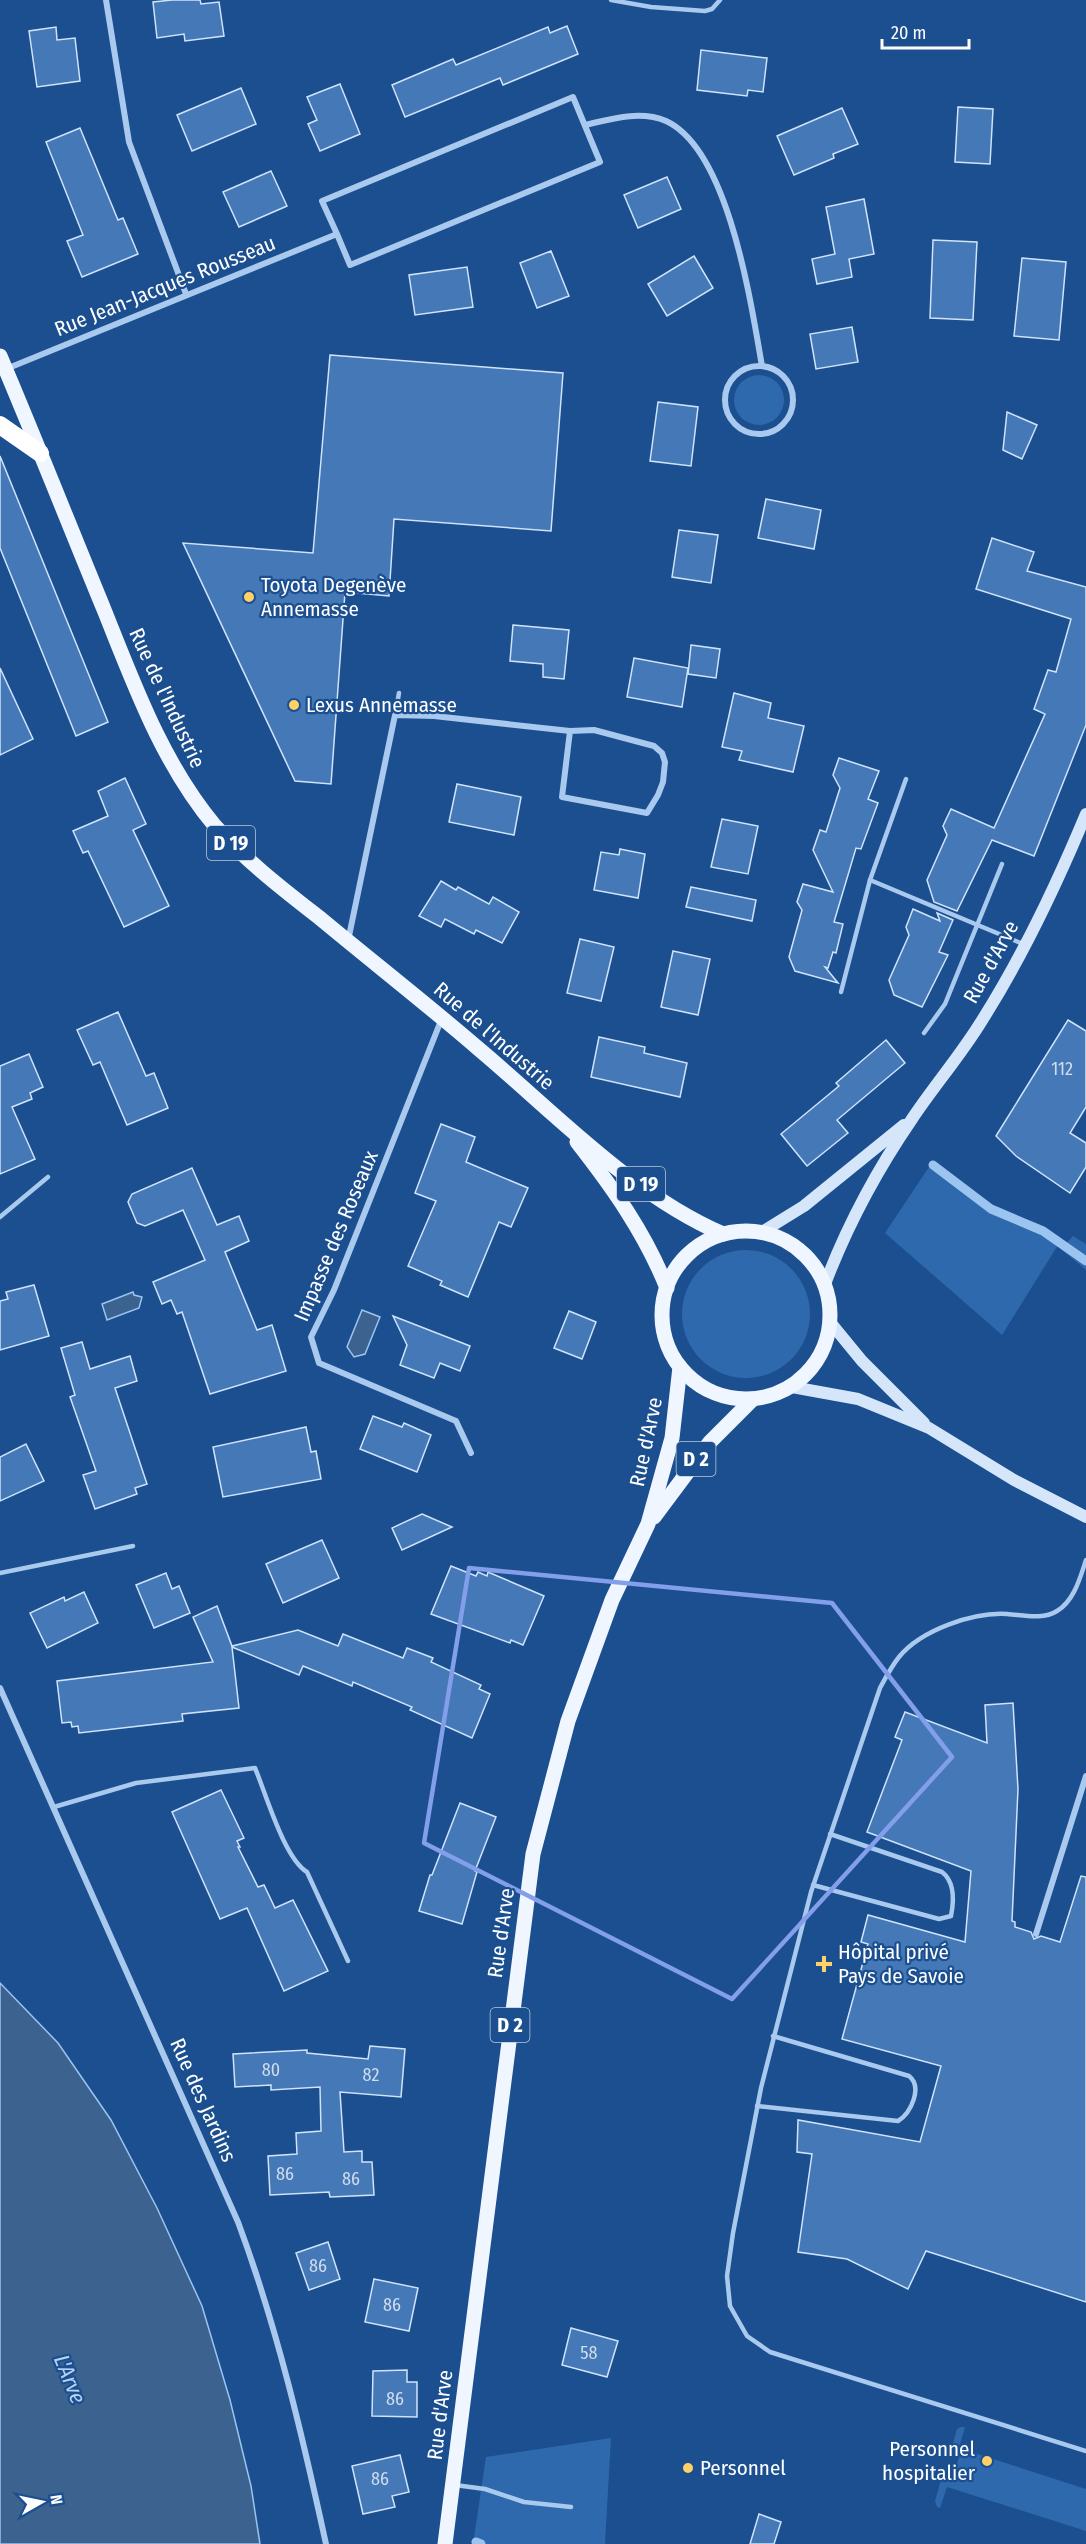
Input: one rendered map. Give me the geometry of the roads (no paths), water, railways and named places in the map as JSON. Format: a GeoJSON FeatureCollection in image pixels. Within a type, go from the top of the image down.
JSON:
{"type":"FeatureCollection","features":[{"type":"Feature","properties":{"kind":"highway"},"geometry":{"type":"LineString","coordinates":[[0,425],[40,453]]}},
{"type":"Feature","properties":{"kind":"main road","name":"Rue de l'Industrie"},"geometry":{"type":"LineString","coordinates":[[3,363],[148,717],[186,788],[209,818],[238,850],[512,1076],[564,1125],[673,1209],[723,1234]]}},
{"type":"Feature","properties":{"kind":"main road","name":"Rue d'Arve"},"geometry":{"type":"LineString","coordinates":[[825,1284],[850,1224],[912,1119],[954,1064],[1026,945],[1051,897],[1086,814]]}},
{"type":"Feature","properties":{"kind":"main road","name":"Rue d'Arve"},"geometry":{"type":"LineString","coordinates":[[762,1232],[810,1202],[912,1119]]}},
{"type":"Feature","properties":{"kind":"main road","name":"Rue de l'Industrie"},"geometry":{"type":"LineString","coordinates":[[564,1125],[631,1215],[645,1239],[667,1288]]}},
{"type":"Feature","properties":{"kind":"main road"},"geometry":{"type":"LineString","coordinates":[[762,1232],[796,1246],[813,1263],[825,1284],[831,1309],[829,1335],[819,1359],[803,1379],[792,1387],[780,1393],[752,1400],[719,1396],[691,1380],[672,1356],[663,1329],[662,1315],[667,1288],[672,1275],[688,1254],[711,1239],[723,1234],[762,1232]]}},
{"type":"Feature","properties":{"kind":"main road"},"geometry":{"type":"LineString","coordinates":[[831,1322],[862,1360],[929,1428]]}},
{"type":"Feature","properties":{"kind":"main road","name":"Rue d'Arve"},"geometry":{"type":"LineString","coordinates":[[445,2544],[533,1854],[568,1721],[612,1600],[648,1524],[672,1438],[680,1367]]}},
{"type":"Feature","properties":{"kind":"main road"},"geometry":{"type":"LineString","coordinates":[[792,1387],[858,1399],[929,1428],[1014,1480],[1086,1516]]}},
{"type":"Feature","properties":{"kind":"main road","name":"Rue d'Arve"},"geometry":{"type":"LineString","coordinates":[[648,1524],[710,1442],[752,1400]]}},
{"type":"Feature","properties":{"kind":"street"},"geometry":{"type":"LineString","coordinates":[[106,0],[129,142],[186,294]]}},
{"type":"Feature","properties":{"kind":"street"},"geometry":{"type":"LineString","coordinates":[[573,97],[600,162],[350,265],[337,234],[322,201],[573,97]]}},
{"type":"Feature","properties":{"kind":"street"},"geometry":{"type":"LineString","coordinates":[[585,124],[622,117],[652,117],[666,121],[699,153],[711,176],[740,252],[762,366]]}},
{"type":"Feature","properties":{"kind":"street","name":"Rue Jean-Jacques Rousseau"},"geometry":{"type":"LineString","coordinates":[[3,363],[337,234]]}},
{"type":"Feature","properties":{"kind":"street"},"geometry":{"type":"LineString","coordinates":[[762,366],[777,370],[788,381],[793,404],[788,418],[778,428],[764,433],[755,433],[746,431],[734,423],[726,408],[726,392],[728,384],[739,372],[746,368],[762,366]]}},
{"type":"Feature","properties":{"kind":"street"},"geometry":{"type":"LineString","coordinates":[[348,942],[395,715],[434,716],[570,731],[594,730],[654,746],[662,753],[665,762],[663,782],[647,813],[562,797],[570,731]]}},
{"type":"Feature","properties":{"kind":"street","name":"Impasse des Roseaux"},"geometry":{"type":"LineString","coordinates":[[442,1017],[334,1290],[311,1337],[319,1364],[456,1421],[471,1453]]}},
{"type":"Feature","properties":{"kind":"street","name":"Rue des Jardins"},"geometry":{"type":"LineString","coordinates":[[0,1688],[219,2176],[248,2250],[286,2370],[326,2544]]}},
{"type":"Feature","properties":{"kind":"street"},"geometry":{"type":"LineString","coordinates":[[1036,1934],[1086,1776]]}},
{"type":"Feature","properties":{"kind":"lane"},"geometry":{"type":"LineString","coordinates":[[612,0],[651,7],[705,11],[712,9],[720,0]]}},
{"type":"Feature","properties":{"kind":"lane"},"geometry":{"type":"LineString","coordinates":[[395,715],[399,693]]}},
{"type":"Feature","properties":{"kind":"lane"},"geometry":{"type":"LineString","coordinates":[[841,992],[870,880],[906,779]]}},
{"type":"Feature","properties":{"kind":"lane"},"geometry":{"type":"LineString","coordinates":[[924,1033],[945,1004],[1002,864]]}},
{"type":"Feature","properties":{"kind":"lane"},"geometry":{"type":"LineString","coordinates":[[870,880],[1026,945]]}},
{"type":"Feature","properties":{"kind":"lane"},"geometry":{"type":"LineString","coordinates":[[0,1217],[48,1177]]}},
{"type":"Feature","properties":{"kind":"lane"},"geometry":{"type":"LineString","coordinates":[[0,1573],[134,1546]]}},
{"type":"Feature","properties":{"kind":"lane"},"geometry":{"type":"LineString","coordinates":[[1086,1560],[1074,1591],[1059,1611],[1041,1616],[1005,1614],[984,1616],[941,1627],[900,1655],[880,1688],[813,1885],[773,2036],[757,2106],[727,2276],[730,2306],[747,2336],[770,2352],[1086,2451]]}},
{"type":"Feature","properties":{"kind":"lane"},"geometry":{"type":"LineString","coordinates":[[54,1807],[136,1783],[255,1768],[289,1851],[300,1867],[307,1872],[348,1961]]}},
{"type":"Feature","properties":{"kind":"lane"},"geometry":{"type":"LineString","coordinates":[[813,1885],[933,1918],[943,1919],[951,1916],[952,1889],[949,1879],[942,1872],[830,1834]]}},
{"type":"Feature","properties":{"kind":"lane"},"geometry":{"type":"LineString","coordinates":[[757,2106],[898,2121],[909,2112],[916,2088],[909,2076],[773,2036]]}},
{"type":"Feature","properties":{"kind":"lane"},"geometry":{"type":"LineString","coordinates":[[452,2485],[485,2489],[524,2502],[571,2507]]}},
{"type":"Feature","properties":{"kind":"water"},"geometry":{"type":"Polygon","coordinates":[[[133,1292],[134,1295],[142,1297],[139,1308],[107,1320],[102,1304],[133,1292]]]}},
{"type":"Feature","properties":{"kind":"water"},"geometry":{"type":"Polygon","coordinates":[[[362,1310],[380,1317],[365,1354],[354,1357],[347,1347],[362,1310]]]}},
{"type":"Feature","properties":{"kind":"water","name":"L'Arve"},"geometry":{"type":"Polygon","coordinates":[[[0,1983],[58,2043],[111,2120],[157,2208],[202,2306],[230,2400],[251,2486],[260,2544],[0,2544],[0,1983]]]}},
{"type":"Feature","properties":{"kind":"waterway"},"geometry":{"type":"LineString","coordinates":[[933,1165],[991,1209],[1043,1231],[1086,1261]]}},
{"type":"Feature","properties":{"kind":"waterway"},"geometry":{"type":"LineString","coordinates":[[476,2542],[481,2544]]}},
{"type":"Feature","properties":{"kind":"place","name":"Toyota Degenève Annemasse"},"geometry":{"type":"Point","coordinates":[249,597]}},
{"type":"Feature","properties":{"kind":"place","name":"Lexus Annemasse"},"geometry":{"type":"Point","coordinates":[294,705]}},
{"type":"Feature","properties":{"kind":"place","name":"Hôpital privé Pays de Savoie"},"geometry":{"type":"Point","coordinates":[824,1964]}},
{"type":"Feature","properties":{"kind":"place","name":"Personnel hospitalier"},"geometry":{"type":"Point","coordinates":[987,2461]}},
{"type":"Feature","properties":{"kind":"place","name":"Personnel"},"geometry":{"type":"Point","coordinates":[688,2468]}}]}
